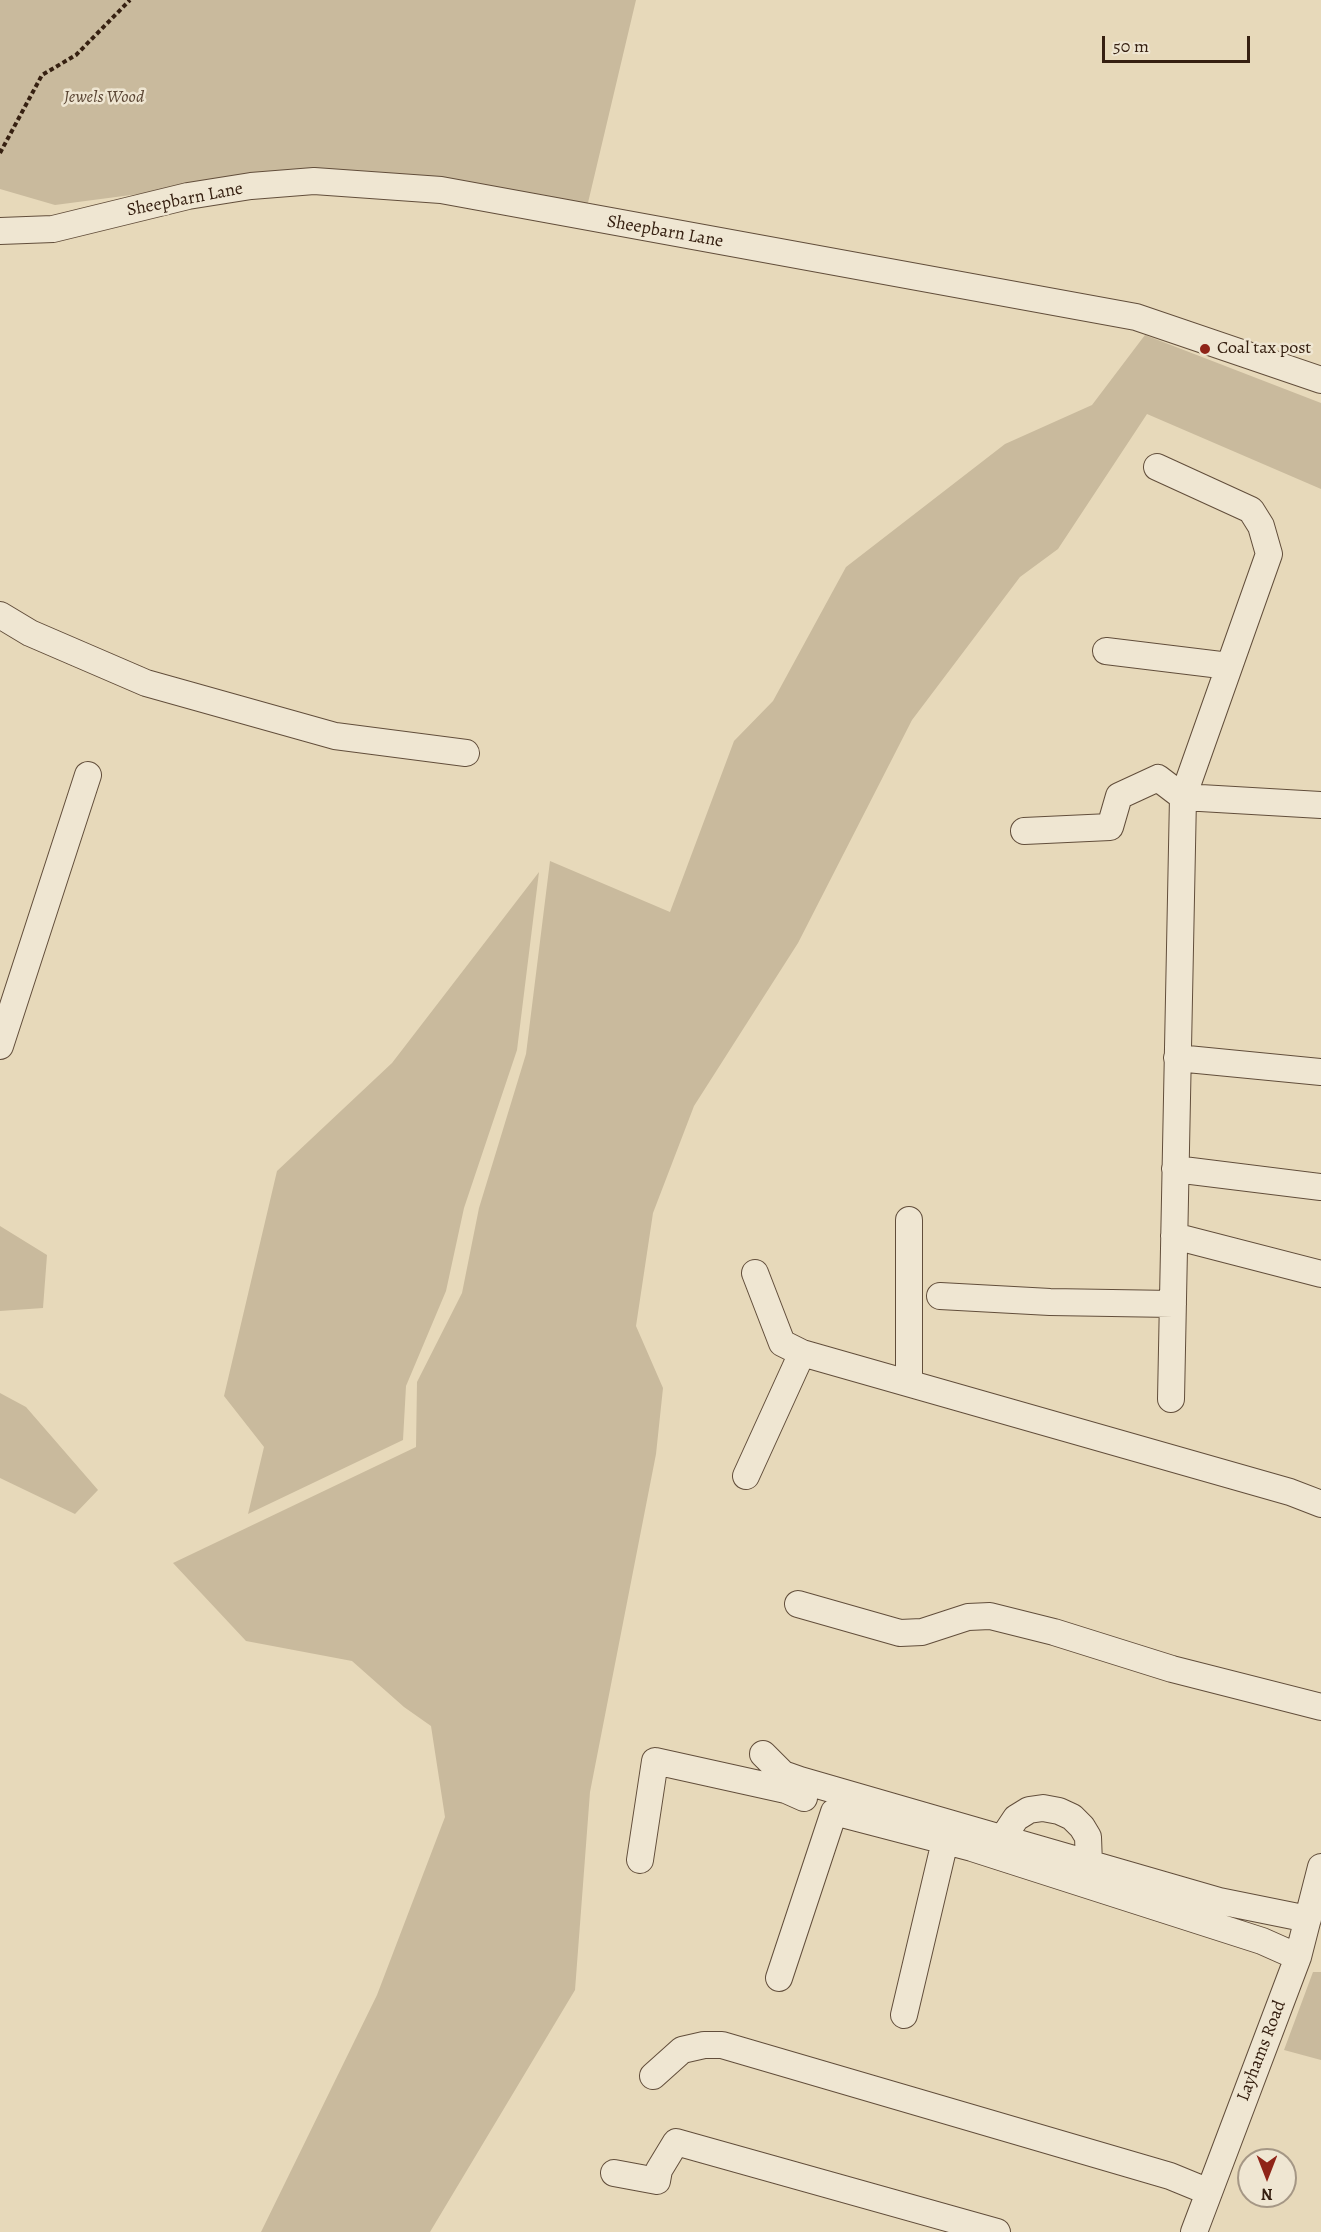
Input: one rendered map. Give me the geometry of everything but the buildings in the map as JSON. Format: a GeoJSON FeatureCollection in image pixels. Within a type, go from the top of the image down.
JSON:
{"type":"FeatureCollection","features":[{"type":"Feature","properties":{"kind":"street","name":"Sheepbarn Lane"},"geometry":{"type":"LineString","coordinates":[[0,231],[53,229],[188,196],[251,186],[314,181],[441,190],[1136,317],[1321,380]]}},
{"type":"Feature","properties":{"kind":"street"},"geometry":{"type":"LineString","coordinates":[[1157,468],[1251,510],[1261,526],[1269,554],[1183,797],[1171,1399]]}},
{"type":"Feature","properties":{"kind":"street"},"geometry":{"type":"LineString","coordinates":[[0,615],[30,633],[146,683],[335,736],[466,753]]}},
{"type":"Feature","properties":{"kind":"street"},"geometry":{"type":"LineString","coordinates":[[1106,651],[1229,666]]}},
{"type":"Feature","properties":{"kind":"street"},"geometry":{"type":"LineString","coordinates":[[0,1046],[88,775]]}},
{"type":"Feature","properties":{"kind":"street"},"geometry":{"type":"LineString","coordinates":[[1024,831],[1110,827],[1119,796],[1158,778],[1183,797],[1321,805]]}},
{"type":"Feature","properties":{"kind":"street"},"geometry":{"type":"LineString","coordinates":[[1177,1058],[1321,1072]]}},
{"type":"Feature","properties":{"kind":"street"},"geometry":{"type":"LineString","coordinates":[[1175,1169],[1321,1187]]}},
{"type":"Feature","properties":{"kind":"street"},"geometry":{"type":"LineString","coordinates":[[909,1220],[909,1382]]}},
{"type":"Feature","properties":{"kind":"street"},"geometry":{"type":"LineString","coordinates":[[1174,1236],[1321,1274]]}},
{"type":"Feature","properties":{"kind":"street"},"geometry":{"type":"LineString","coordinates":[[755,1274],[782,1343],[802,1353],[1290,1492],[1321,1504]]}},
{"type":"Feature","properties":{"kind":"street"},"geometry":{"type":"LineString","coordinates":[[940,1296],[1050,1302],[1173,1304]]}},
{"type":"Feature","properties":{"kind":"street"},"geometry":{"type":"LineString","coordinates":[[746,1476],[802,1353]]}},
{"type":"Feature","properties":{"kind":"street"},"geometry":{"type":"LineString","coordinates":[[798,1604],[900,1633],[922,1632],[968,1617],[990,1616],[1172,1669],[1321,1707]]}},
{"type":"Feature","properties":{"kind":"street"},"geometry":{"type":"LineString","coordinates":[[763,1754],[783,1773],[800,1780],[1220,1901],[1308,1939]]}},
{"type":"Feature","properties":{"kind":"street"},"geometry":{"type":"LineString","coordinates":[[640,1860],[655,1761],[786,1790],[834,1812],[945,1841],[1262,1941],[1308,1939]]}},
{"type":"Feature","properties":{"kind":"street"},"geometry":{"type":"LineString","coordinates":[[1002,1839],[1016,1818],[1029,1810],[1043,1808],[1059,1810],[1072,1817],[1088,1837],[1089,1864]]}},
{"type":"Feature","properties":{"kind":"street"},"geometry":{"type":"LineString","coordinates":[[779,1978],[834,1812]]}},
{"type":"Feature","properties":{"kind":"street"},"geometry":{"type":"LineString","coordinates":[[904,2015],[945,1841]]}},
{"type":"Feature","properties":{"kind":"street","name":"Layhams Road"},"geometry":{"type":"LineString","coordinates":[[1194,2232],[1308,1939],[1321,1867]]}},
{"type":"Feature","properties":{"kind":"street"},"geometry":{"type":"LineString","coordinates":[[653,2076],[682,2050],[704,2045],[722,2045],[1170,2176],[1209,2192]]}},
{"type":"Feature","properties":{"kind":"street"},"geometry":{"type":"LineString","coordinates":[[614,2173],[657,2181],[659,2170],[676,2142],[997,2232]]}},
{"type":"Feature","properties":{"kind":"path"},"geometry":{"type":"LineString","coordinates":[[0,153],[42,75],[76,55],[130,0]]}},
{"type":"Feature","properties":{"kind":"green space","name":"Jewels Wood"},"geometry":{"type":"Polygon","coordinates":[[[0,0],[636,0],[587,207],[314,171],[55,205],[0,189],[0,0]]]}},
{"type":"Feature","properties":{"kind":"green space"},"geometry":{"type":"Polygon","coordinates":[[[1145,335],[1321,403],[1321,489],[1147,414],[1058,549],[1020,577],[912,720],[798,943],[694,1106],[653,1213],[636,1326],[663,1388],[656,1454],[590,1792],[575,1990],[430,2232],[261,2232],[377,1995],[445,1817],[431,1726],[404,1707],[352,1661],[246,1641],[173,1563],[416,1447],[417,1382],[462,1293],[479,1208],[526,1054],[550,861],[670,912],[734,741],[773,701],[846,567],[1005,444],[1092,405],[1145,335]]]}},
{"type":"Feature","properties":{"kind":"green space"},"geometry":{"type":"Polygon","coordinates":[[[539,872],[517,1050],[464,1208],[446,1291],[406,1386],[403,1440],[248,1514],[264,1447],[224,1396],[277,1171],[392,1063],[539,872]]]}},
{"type":"Feature","properties":{"kind":"green space"},"geometry":{"type":"Polygon","coordinates":[[[0,1226],[47,1255],[43,1308],[0,1311],[0,1226]]]}},
{"type":"Feature","properties":{"kind":"green space"},"geometry":{"type":"Polygon","coordinates":[[[0,1393],[26,1407],[98,1490],[75,1514],[0,1478],[0,1393]]]}},
{"type":"Feature","properties":{"kind":"green space"},"geometry":{"type":"Polygon","coordinates":[[[1313,1972],[1321,1972],[1321,2060],[1284,2050],[1313,1972]]]}},
{"type":"Feature","properties":{"kind":"place","name":"Coal tax post"},"geometry":{"type":"Point","coordinates":[1205,349]}}]}
